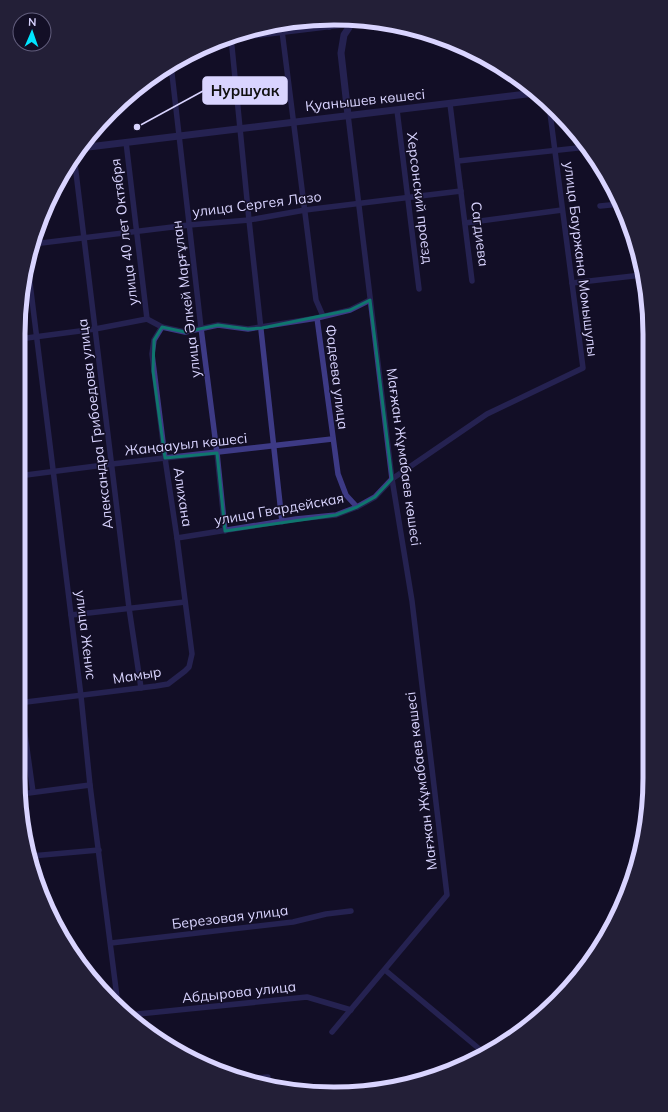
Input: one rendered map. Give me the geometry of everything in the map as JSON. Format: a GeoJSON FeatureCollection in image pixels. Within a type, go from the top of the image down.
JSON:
{"type":"FeatureCollection","features":[{"type":"Feature","properties":{"kind":"street"},"geometry":{"type":"LineString","coordinates":[[256,36],[337,25]]}},
{"type":"Feature","properties":{"kind":"street","name":"Мағжан Жұмабаев көшесі"},"geometry":{"type":"LineString","coordinates":[[350,26],[344,35],[341,53],[358,204],[392,479],[412,601],[448,895],[385,970]]}},
{"type":"Feature","properties":{"kind":"street","name":"Фадеева улица"},"geometry":{"type":"LineString","coordinates":[[282,30],[316,300],[320,317],[332,439],[338,474],[342,487],[351,502],[357,507]]}},
{"type":"Feature","properties":{"kind":"street"},"geometry":{"type":"LineString","coordinates":[[231,42],[282,522]]}},
{"type":"Feature","properties":{"kind":"street","name":"улица Әлкей Марғұлан"},"geometry":{"type":"LineString","coordinates":[[172,71],[225,530]]}},
{"type":"Feature","properties":{"kind":"street","name":"Қуанышев көшесі"},"geometry":{"type":"LineString","coordinates":[[88,147],[528,94]]}},
{"type":"Feature","properties":{"kind":"street","name":"Сагдиева"},"geometry":{"type":"LineString","coordinates":[[450,104],[472,281]]}},
{"type":"Feature","properties":{"kind":"street","name":"Херсонский проезд"},"geometry":{"type":"LineString","coordinates":[[397,110],[419,289]]}},
{"type":"Feature","properties":{"kind":"street","name":"улица Бауржана Момышулы"},"geometry":{"type":"LineString","coordinates":[[549,113],[583,368]]}},
{"type":"Feature","properties":{"kind":"street","name":"улица 40 лет Октября"},"geometry":{"type":"LineString","coordinates":[[126,142],[147,319]]}},
{"type":"Feature","properties":{"kind":"street"},"geometry":{"type":"LineString","coordinates":[[458,162],[580,148]]}},
{"type":"Feature","properties":{"kind":"street","name":"Александра Грибоедова улица"},"geometry":{"type":"LineString","coordinates":[[75,165],[129,608],[141,688]]}},
{"type":"Feature","properties":{"kind":"street","name":"улица Сергея Лазо"},"geometry":{"type":"LineString","coordinates":[[39,243],[189,225],[249,220],[305,210],[461,191]]}},
{"type":"Feature","properties":{"kind":"street"},"geometry":{"type":"LineString","coordinates":[[600,206],[614,205]]}},
{"type":"Feature","properties":{"kind":"street"},"geometry":{"type":"LineString","coordinates":[[465,223],[562,210]]}},
{"type":"Feature","properties":{"kind":"street"},"geometry":{"type":"LineString","coordinates":[[572,283],[637,275]]}},
{"type":"Feature","properties":{"kind":"street","name":"улица Женис"},"geometry":{"type":"LineString","coordinates":[[30,282],[81,696],[90,785],[117,997]]}},
{"type":"Feature","properties":{"kind":"street"},"geometry":{"type":"LineString","coordinates":[[25,338],[95,329],[147,319],[162,327],[185,332],[218,325],[248,330],[350,310],[370,300]]}},
{"type":"Feature","properties":{"kind":"street","name":"Алихана"},"geometry":{"type":"LineString","coordinates":[[162,327],[154,340],[152,354],[192,654],[189,667],[185,671]]}},
{"type":"Feature","properties":{"kind":"street","name":"улица Гвардейская"},"geometry":{"type":"LineString","coordinates":[[177,538],[336,515],[357,507],[375,497],[392,479],[487,414],[583,368]]}},
{"type":"Feature","properties":{"kind":"street","name":"Жаңаауыл көшесі"},"geometry":{"type":"LineString","coordinates":[[25,475],[332,439]]}},
{"type":"Feature","properties":{"kind":"street"},"geometry":{"type":"LineString","coordinates":[[71,615],[185,602]]}},
{"type":"Feature","properties":{"kind":"street","name":"Мамыр"},"geometry":{"type":"LineString","coordinates":[[25,701],[81,696],[168,684],[185,671]]}},
{"type":"Feature","properties":{"kind":"street"},"geometry":{"type":"LineString","coordinates":[[25,738],[34,792]]}},
{"type":"Feature","properties":{"kind":"street"},"geometry":{"type":"LineString","coordinates":[[26,793],[90,785]]}},
{"type":"Feature","properties":{"kind":"street"},"geometry":{"type":"LineString","coordinates":[[35,856],[99,850]]}},
{"type":"Feature","properties":{"kind":"street","name":"Березовая улица"},"geometry":{"type":"LineString","coordinates":[[111,943],[293,922],[326,914],[351,911]]}},
{"type":"Feature","properties":{"kind":"street"},"geometry":{"type":"LineString","coordinates":[[332,1032],[385,970],[481,1050]]}},
{"type":"Feature","properties":{"kind":"street","name":"Абдырова улица"},"geometry":{"type":"LineString","coordinates":[[135,1014],[307,997],[352,1010]]}},
{"type":"Feature","properties":{"kind":"street"},"geometry":{"type":"LineString","coordinates":[[261,1078],[268,1077]]}},
{"type":"Feature","properties":{"kind":"highlighted area"},"geometry":{"type":"Polygon","coordinates":[[[370,300],[392,479],[375,497],[357,507],[336,515],[225,531],[217,453],[165,458],[153,371],[154,340],[162,327],[185,332],[218,325],[248,329],[262,328],[350,310],[370,300]]]}},
{"type":"Feature","properties":{"kind":"place","name":"Нуршуак"},"geometry":{"type":"Point","coordinates":[137,127]}}]}
